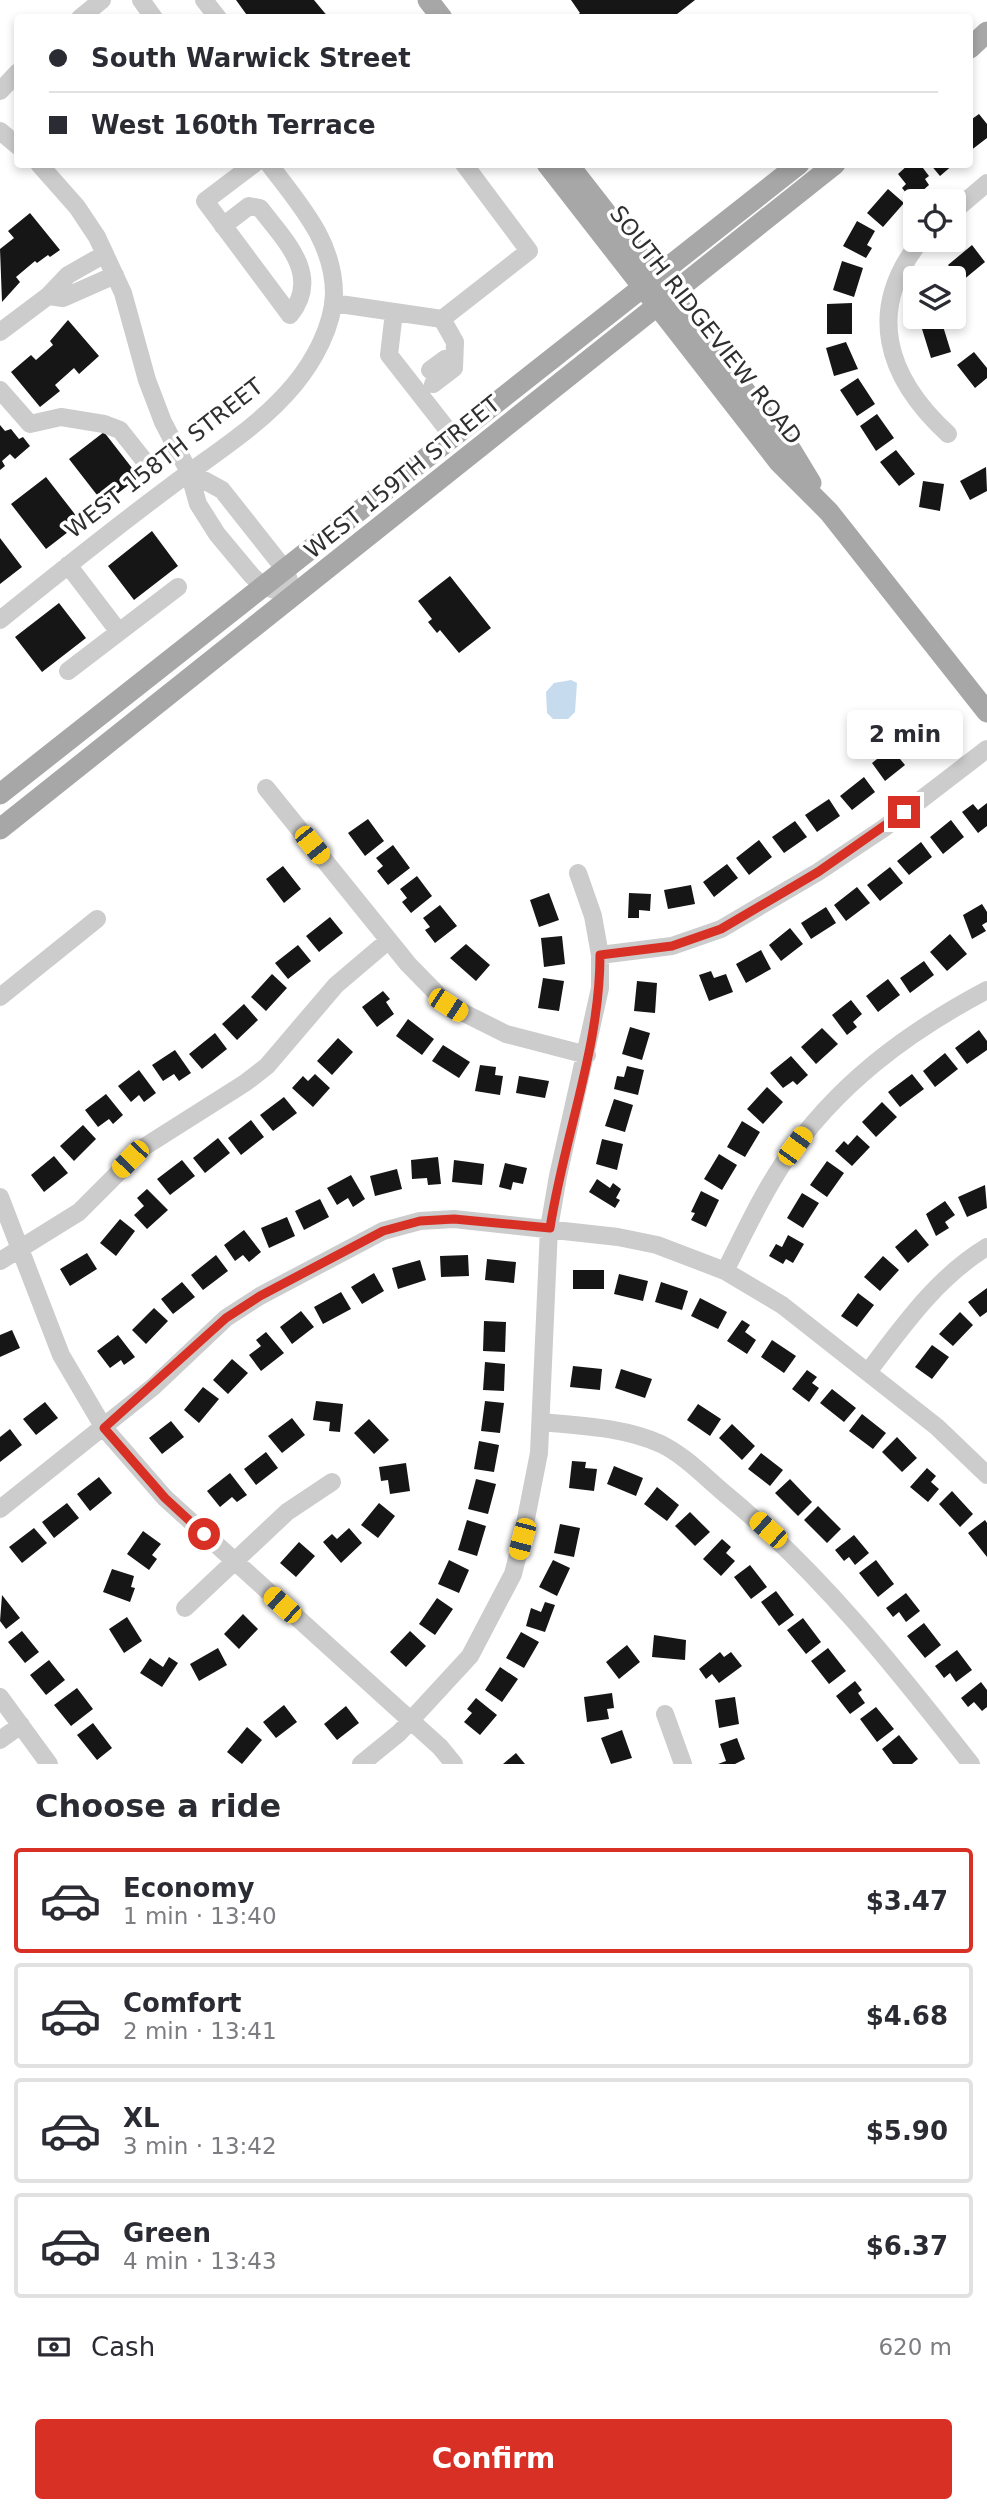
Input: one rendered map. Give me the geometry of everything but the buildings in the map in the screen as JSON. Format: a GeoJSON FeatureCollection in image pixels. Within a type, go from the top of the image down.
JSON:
{"type":"FeatureCollection","features":[{"type":"Feature","properties":{"kind":"main road"},"geometry":{"type":"LineString","coordinates":[[428,0],[439,14]]}},
{"type":"Feature","properties":{"kind":"main road"},"geometry":{"type":"LineString","coordinates":[[973,45],[987,32]]}},
{"type":"Feature","properties":{"kind":"main road","name":"SOUTH RIDGEVIEW ROAD"},"geometry":{"type":"LineString","coordinates":[[550,168],[791,450],[828,512],[987,712]]}},
{"type":"Feature","properties":{"kind":"main road","name":"SOUTH RIDGEVIEW ROAD"},"geometry":{"type":"LineString","coordinates":[[571,168],[650,283]]}},
{"type":"Feature","properties":{"kind":"main road","name":"WEST 159TH STREET"},"geometry":{"type":"LineString","coordinates":[[0,794],[794,168]]}},
{"type":"Feature","properties":{"kind":"main road","name":"WEST 159TH STREET"},"geometry":{"type":"LineString","coordinates":[[0,829],[830,168]]}},
{"type":"Feature","properties":{"kind":"street"},"geometry":{"type":"LineString","coordinates":[[85,14],[102,0]]}},
{"type":"Feature","properties":{"kind":"street"},"geometry":{"type":"LineString","coordinates":[[141,0],[152,14]]}},
{"type":"Feature","properties":{"kind":"street"},"geometry":{"type":"LineString","coordinates":[[204,0],[215,14]]}},
{"type":"Feature","properties":{"kind":"street"},"geometry":{"type":"LineString","coordinates":[[0,91],[14,76]]}},
{"type":"Feature","properties":{"kind":"street"},"geometry":{"type":"LineString","coordinates":[[0,131],[14,143]]}},
{"type":"Feature","properties":{"kind":"street"},"geometry":{"type":"LineString","coordinates":[[42,168],[77,207],[115,275],[159,412],[189,472],[198,504],[211,524],[265,587],[294,596]]}},
{"type":"Feature","properties":{"kind":"street"},"geometry":{"type":"LineString","coordinates":[[223,226],[249,206],[260,208],[303,270],[302,294],[290,315],[223,226],[205,201],[249,168]]}},
{"type":"Feature","properties":{"kind":"street","name":"WEST 158TH STREET"},"geometry":{"type":"LineString","coordinates":[[0,620],[189,472],[246,431],[295,384],[323,340],[333,303],[333,277],[320,233],[272,168]]}},
{"type":"Feature","properties":{"kind":"street"},"geometry":{"type":"LineString","coordinates":[[333,303],[442,319],[529,251],[467,168]]}},
{"type":"Feature","properties":{"kind":"street"},"geometry":{"type":"LineString","coordinates":[[966,201],[987,183]]}},
{"type":"Feature","properties":{"kind":"street"},"geometry":{"type":"LineString","coordinates":[[912,252],[894,282],[887,321],[889,342],[906,384],[948,434]]}},
{"type":"Feature","properties":{"kind":"street"},"geometry":{"type":"LineString","coordinates":[[3,323],[48,296],[68,275],[105,254]]}},
{"type":"Feature","properties":{"kind":"street"},"geometry":{"type":"LineString","coordinates":[[48,296],[63,298],[115,275]]}},
{"type":"Feature","properties":{"kind":"street"},"geometry":{"type":"LineString","coordinates":[[394,312],[389,355],[426,382],[454,438]]}},
{"type":"Feature","properties":{"kind":"street"},"geometry":{"type":"LineString","coordinates":[[426,382],[445,359],[453,358],[455,342],[442,319]]}},
{"type":"Feature","properties":{"kind":"street"},"geometry":{"type":"LineString","coordinates":[[0,390],[30,424],[61,417],[104,424],[120,430],[143,459]]}},
{"type":"Feature","properties":{"kind":"street"},"geometry":{"type":"LineString","coordinates":[[189,472],[222,490],[286,571],[294,596]]}},
{"type":"Feature","properties":{"kind":"street"},"geometry":{"type":"LineString","coordinates":[[68,565],[120,632]]}},
{"type":"Feature","properties":{"kind":"street"},"geometry":{"type":"LineString","coordinates":[[68,671],[178,587]]}},
{"type":"Feature","properties":{"kind":"street"},"geometry":{"type":"LineString","coordinates":[[600,955],[672,946],[697,939],[745,916],[884,828],[987,749]]}},
{"type":"Feature","properties":{"kind":"street"},"geometry":{"type":"LineString","coordinates":[[266,788],[430,988],[467,1017],[506,1034],[587,1055]]}},
{"type":"Feature","properties":{"kind":"street"},"geometry":{"type":"LineString","coordinates":[[361,1764],[411,1721],[470,1656],[513,1574],[531,1501],[541,1422],[550,1228],[558,1176],[598,1001],[600,955],[593,916],[578,873]]}},
{"type":"Feature","properties":{"kind":"street"},"geometry":{"type":"LineString","coordinates":[[0,997],[97,919]]}},
{"type":"Feature","properties":{"kind":"street"},"geometry":{"type":"LineString","coordinates":[[0,1261],[79,1212],[144,1147],[267,1066],[336,985],[389,940]]}},
{"type":"Feature","properties":{"kind":"street"},"geometry":{"type":"LineString","coordinates":[[726,1271],[783,1162],[833,1100],[892,1047],[924,1025],[987,990]]}},
{"type":"Feature","properties":{"kind":"street"},"geometry":{"type":"LineString","coordinates":[[0,1197],[61,1355],[104,1428],[165,1498],[440,1747],[454,1764]]}},
{"type":"Feature","properties":{"kind":"street"},"geometry":{"type":"LineString","coordinates":[[0,1509],[104,1428],[226,1318],[260,1296],[383,1231],[420,1221],[454,1219],[550,1228],[657,1245],[726,1271],[782,1305],[937,1427],[987,1475]]}},
{"type":"Feature","properties":{"kind":"street"},"geometry":{"type":"LineString","coordinates":[[867,1372],[919,1305],[947,1276],[987,1247]]}},
{"type":"Feature","properties":{"kind":"street"},"geometry":{"type":"LineString","coordinates":[[541,1422],[632,1434],[663,1445],[700,1473],[784,1544],[831,1594],[971,1764]]}},
{"type":"Feature","properties":{"kind":"street"},"geometry":{"type":"LineString","coordinates":[[185,1608],[287,1512],[332,1482]]}},
{"type":"Feature","properties":{"kind":"street"},"geometry":{"type":"LineString","coordinates":[[0,1697],[49,1764]]}},
{"type":"Feature","properties":{"kind":"street"},"geometry":{"type":"LineString","coordinates":[[665,1714],[683,1764]]}},
{"type":"Feature","properties":{"kind":"street"},"geometry":{"type":"LineString","coordinates":[[0,1741],[21,1724]]}},
{"type":"Feature","properties":{"kind":"street"},"geometry":{"type":"LineString","coordinates":[[981,1764],[987,1759]]}},
{"type":"Feature","properties":{"kind":"water"},"geometry":{"type":"Polygon","coordinates":[[[571,680],[577,683],[575,712],[568,719],[553,719],[547,713],[546,692],[554,683],[571,680]]]}},
{"type":"Feature","properties":{"kind":"route"},"geometry":{"type":"LineString","coordinates":[[204,1534],[165,1498],[104,1428],[153,1387],[226,1318],[260,1296],[383,1231],[438,1219],[484,1220],[550,1228],[558,1176],[596,1014],[600,988],[600,955],[672,946],[721,929],[818,872],[904,812]]}}]}
